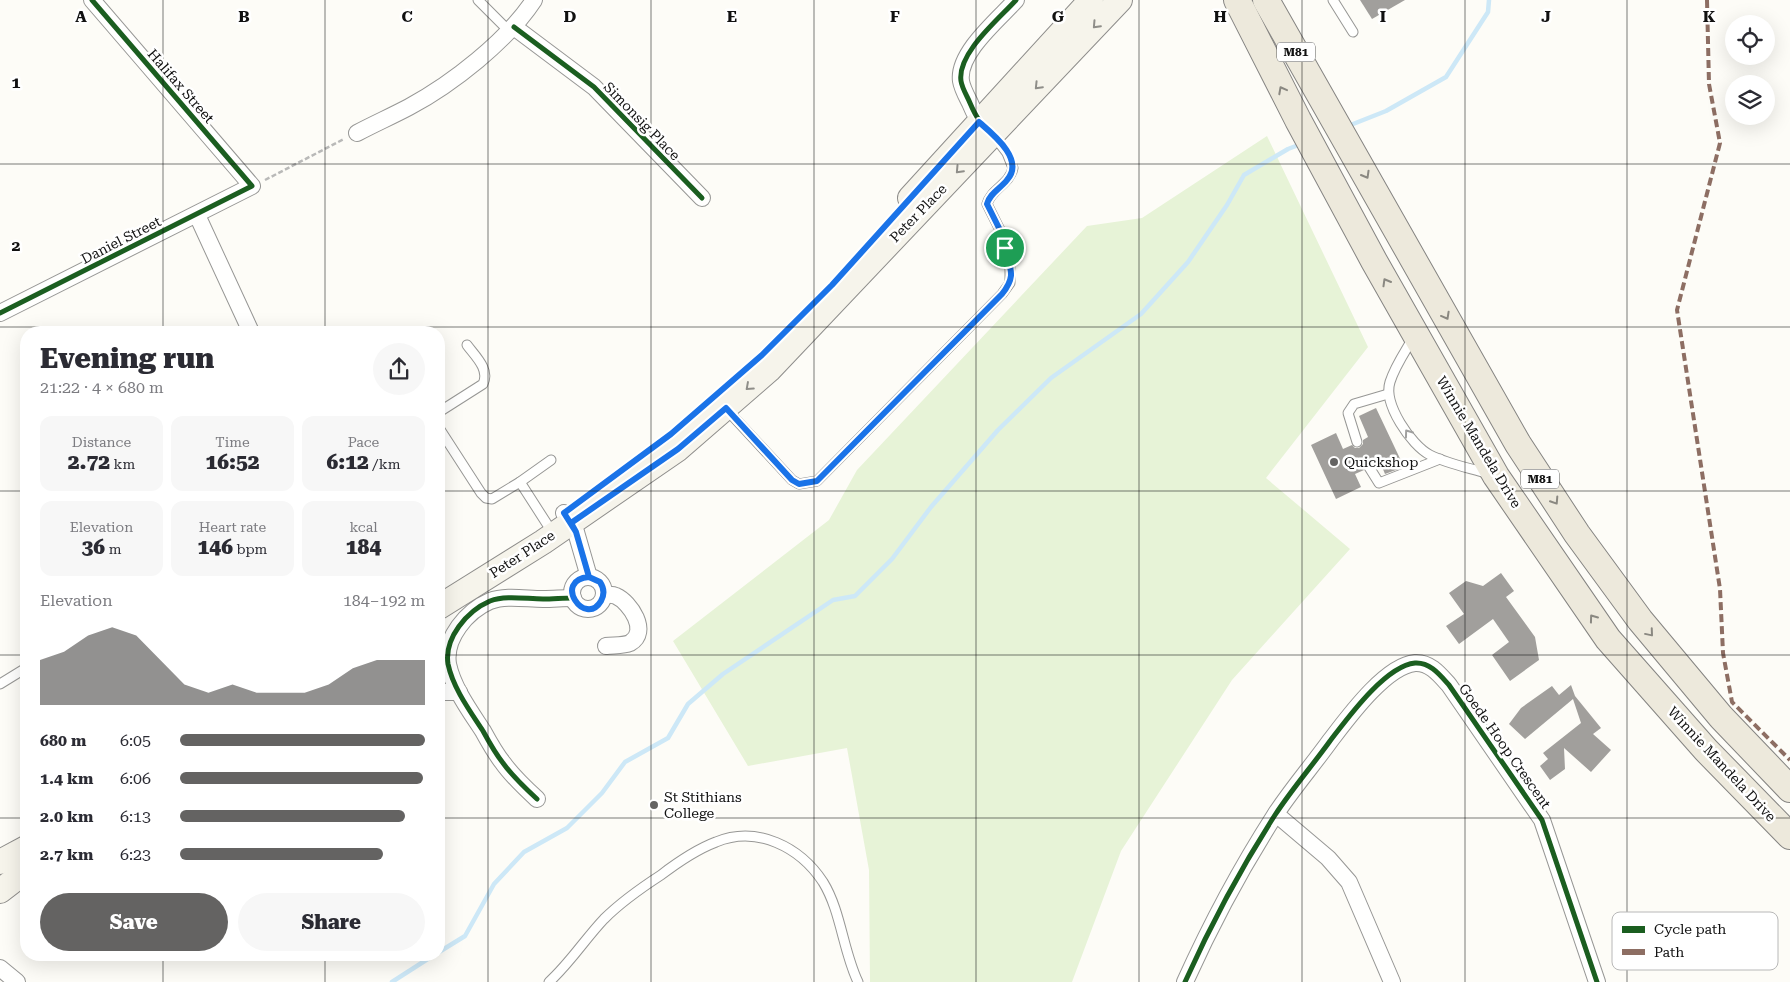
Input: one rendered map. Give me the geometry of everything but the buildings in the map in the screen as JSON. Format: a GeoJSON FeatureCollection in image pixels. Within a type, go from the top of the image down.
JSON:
{"type":"FeatureCollection","features":[{"type":"Feature","properties":{"kind":"main road","name":"Peter Place"},"geometry":{"type":"LineString","coordinates":[[445,590],[613,486],[682,446],[720,403],[769,370],[985,128],[1091,0]]}},
{"type":"Feature","properties":{"kind":"main road","name":"Peter Place"},"geometry":{"type":"LineString","coordinates":[[985,128],[1120,0]]}},
{"type":"Feature","properties":{"kind":"main road"},"geometry":{"type":"LineString","coordinates":[[1222,0],[1267,61]]}},
{"type":"Feature","properties":{"kind":"main road","name":"Winnie Mandela Drive"},"geometry":{"type":"LineString","coordinates":[[1237,0],[1267,61],[1374,261],[1496,476],[1608,639],[1706,750],[1790,836]]}},
{"type":"Feature","properties":{"kind":"main road","name":"M81"},"geometry":{"type":"LineString","coordinates":[[1266,0],[1518,444],[1577,534],[1640,620],[1721,717],[1790,789]]}},
{"type":"Feature","properties":{"kind":"main road","name":"Peter Place"},"geometry":{"type":"LineString","coordinates":[[445,603],[524,554],[561,520]]}},
{"type":"Feature","properties":{"kind":"main road"},"geometry":{"type":"LineString","coordinates":[[0,862],[20,851]]}},
{"type":"Feature","properties":{"kind":"main road"},"geometry":{"type":"LineString","coordinates":[[0,880],[20,868]]}},
{"type":"Feature","properties":{"kind":"main road"},"geometry":{"type":"LineString","coordinates":[[0,891],[20,876]]}},
{"type":"Feature","properties":{"kind":"street","name":"Halifax Street"},"geometry":{"type":"LineString","coordinates":[[92,0],[252,186]]}},
{"type":"Feature","properties":{"kind":"street"},"geometry":{"type":"LineString","coordinates":[[357,133],[434,92],[512,29],[534,0]]}},
{"type":"Feature","properties":{"kind":"street"},"geometry":{"type":"LineString","coordinates":[[985,128],[961,81],[966,59],[979,39],[1016,0]]}},
{"type":"Feature","properties":{"kind":"street","name":"Simonsig Place"},"geometry":{"type":"LineString","coordinates":[[512,29],[594,87],[702,198]]}},
{"type":"Feature","properties":{"kind":"street","name":"Daniel Street"},"geometry":{"type":"LineString","coordinates":[[0,313],[252,186]]}},
{"type":"Feature","properties":{"kind":"street"},"geometry":{"type":"LineString","coordinates":[[197,215],[248,326]]}},
{"type":"Feature","properties":{"kind":"street"},"geometry":{"type":"LineString","coordinates":[[561,520],[576,532],[589,577]]}},
{"type":"Feature","properties":{"kind":"street"},"geometry":{"type":"LineString","coordinates":[[589,577],[600,582],[604,594],[598,605],[589,608],[577,604],[573,598],[572,590],[575,583],[581,578],[589,577]]}},
{"type":"Feature","properties":{"kind":"street"},"geometry":{"type":"LineString","coordinates":[[604,594],[617,596],[627,603],[636,617],[638,630],[636,637],[628,644],[606,646]]}},
{"type":"Feature","properties":{"kind":"street"},"geometry":{"type":"LineString","coordinates":[[445,668],[448,663],[451,642],[461,623],[476,609],[492,600],[573,598]]}},
{"type":"Feature","properties":{"kind":"street"},"geometry":{"type":"LineString","coordinates":[[448,663],[459,692],[503,763],[537,799]]}},
{"type":"Feature","properties":{"kind":"street","name":"Goede Hoop Crescent"},"geometry":{"type":"LineString","coordinates":[[1185,982],[1209,930],[1276,814],[1361,702],[1395,672],[1415,663],[1433,669],[1449,685],[1542,820],[1597,982]]}},
{"type":"Feature","properties":{"kind":"street"},"geometry":{"type":"LineString","coordinates":[[445,692],[459,692]]}},
{"type":"Feature","properties":{"kind":"street"},"geometry":{"type":"LineString","coordinates":[[1276,814],[1328,858],[1349,882],[1392,982]]}},
{"type":"Feature","properties":{"kind":"street"},"geometry":{"type":"LineString","coordinates":[[0,968],[17,982]]}},
{"type":"Feature","properties":{"kind":"lane"},"geometry":{"type":"LineString","coordinates":[[478,0],[512,29]]}},
{"type":"Feature","properties":{"kind":"lane"},"geometry":{"type":"LineString","coordinates":[[1333,0],[1353,32]]}},
{"type":"Feature","properties":{"kind":"lane"},"geometry":{"type":"LineString","coordinates":[[720,403],[792,480],[799,484],[817,481],[1002,294],[1010,283],[1010,268],[1001,232],[987,204],[991,195],[1007,181],[1013,168],[1007,153],[985,128]]}},
{"type":"Feature","properties":{"kind":"lane"},"geometry":{"type":"LineString","coordinates":[[1416,333],[1390,382],[1388,394],[1396,416],[1410,437],[1428,454],[1496,476]]}},
{"type":"Feature","properties":{"kind":"lane"},"geometry":{"type":"LineString","coordinates":[[445,408],[483,384],[486,377],[485,370],[467,345]]}},
{"type":"Feature","properties":{"kind":"lane"},"geometry":{"type":"LineString","coordinates":[[1357,442],[1348,413],[1351,408],[1354,404],[1388,394]]}},
{"type":"Feature","properties":{"kind":"lane"},"geometry":{"type":"LineString","coordinates":[[445,437],[486,498],[492,499],[551,460]]}},
{"type":"Feature","properties":{"kind":"lane"},"geometry":{"type":"LineString","coordinates":[[1369,467],[1379,483],[1440,459]]}},
{"type":"Feature","properties":{"kind":"lane"},"geometry":{"type":"LineString","coordinates":[[520,482],[561,520]]}},
{"type":"Feature","properties":{"kind":"lane"},"geometry":{"type":"LineString","coordinates":[[0,684],[20,672]]}},
{"type":"Feature","properties":{"kind":"lane"},"geometry":{"type":"LineString","coordinates":[[549,982],[604,919],[632,894],[692,852],[716,841],[733,837],[754,836],[778,842],[800,855],[820,878],[838,919],[847,955],[858,982]]}},
{"type":"Feature","properties":{"kind":"path"},"geometry":{"type":"LineString","coordinates":[[252,186],[357,133]]}},
{"type":"Feature","properties":{"kind":"green space"},"geometry":{"type":"Polygon","coordinates":[[[1267,136],[1368,347],[1266,478],[1350,549],[1232,680],[1121,851],[1072,982],[870,982],[869,870],[847,748],[748,766],[673,641],[829,520],[857,470],[1087,226],[1142,218],[1267,136]]]}},
{"type":"Feature","properties":{"kind":"waterway"},"geometry":{"type":"LineString","coordinates":[[1348,126],[1386,111],[1446,77],[1488,12],[1489,0]]}},
{"type":"Feature","properties":{"kind":"waterway"},"geometry":{"type":"LineString","coordinates":[[445,948],[465,936],[494,884],[524,852],[567,828],[602,793],[625,762],[668,738],[688,704],[723,674],[833,600],[855,596],[892,559],[931,507],[998,430],[1051,378],[1141,314],[1188,262],[1227,205],[1244,175],[1288,149],[1301,144]]}},
{"type":"Feature","properties":{"kind":"waterway"},"geometry":{"type":"LineString","coordinates":[[392,982],[425,961]]}},
{"type":"Feature","properties":{"kind":"marked path"},"geometry":{"type":"LineString","coordinates":[[1707,0],[1709,84],[1720,143],[1677,310],[1720,589],[1723,653],[1732,702],[1790,760]]}},
{"type":"Feature","properties":{"kind":"cycle path"},"geometry":{"type":"LineString","coordinates":[[0,313],[252,186],[92,0]]}},
{"type":"Feature","properties":{"kind":"cycle path"},"geometry":{"type":"LineString","coordinates":[[992,134],[976,116],[963,89],[961,81],[962,70],[972,48],[1016,0]]}},
{"type":"Feature","properties":{"kind":"cycle path"},"geometry":{"type":"LineString","coordinates":[[514,27],[594,87],[702,198]]}},
{"type":"Feature","properties":{"kind":"cycle path"},"geometry":{"type":"LineString","coordinates":[[537,799],[519,782],[495,751],[458,690],[450,673],[448,654],[453,635],[459,626],[473,611],[490,601],[509,598],[573,598]]}},
{"type":"Feature","properties":{"kind":"cycle path"},"geometry":{"type":"LineString","coordinates":[[1185,982],[1238,876],[1288,796],[1346,720],[1379,683],[1403,666],[1415,663],[1430,667],[1449,685],[1542,820],[1597,982]]}},
{"type":"Feature","properties":{"kind":"place","name":"Quickshop"},"geometry":{"type":"Point","coordinates":[1334,462]}},
{"type":"Feature","properties":{"kind":"place","name":"St Stithians College"},"geometry":{"type":"Point","coordinates":[654,805]}},
{"type":"Feature","properties":{"kind":"route"},"geometry":{"type":"LineString","coordinates":[[1005,248],[1001,232],[988,210],[987,204],[991,195],[1007,181],[1012,172],[1012,163],[1002,144],[979,122],[832,285],[762,355],[703,408],[654,448],[564,513],[576,532],[589,577],[578,580],[572,590],[573,598],[577,604],[585,608],[598,605],[603,598],[604,590],[600,582],[589,577],[576,532],[571,523],[678,449],[726,408],[792,480],[799,484],[817,481],[1002,294],[1010,283],[1012,276],[1005,248]]}}]}
